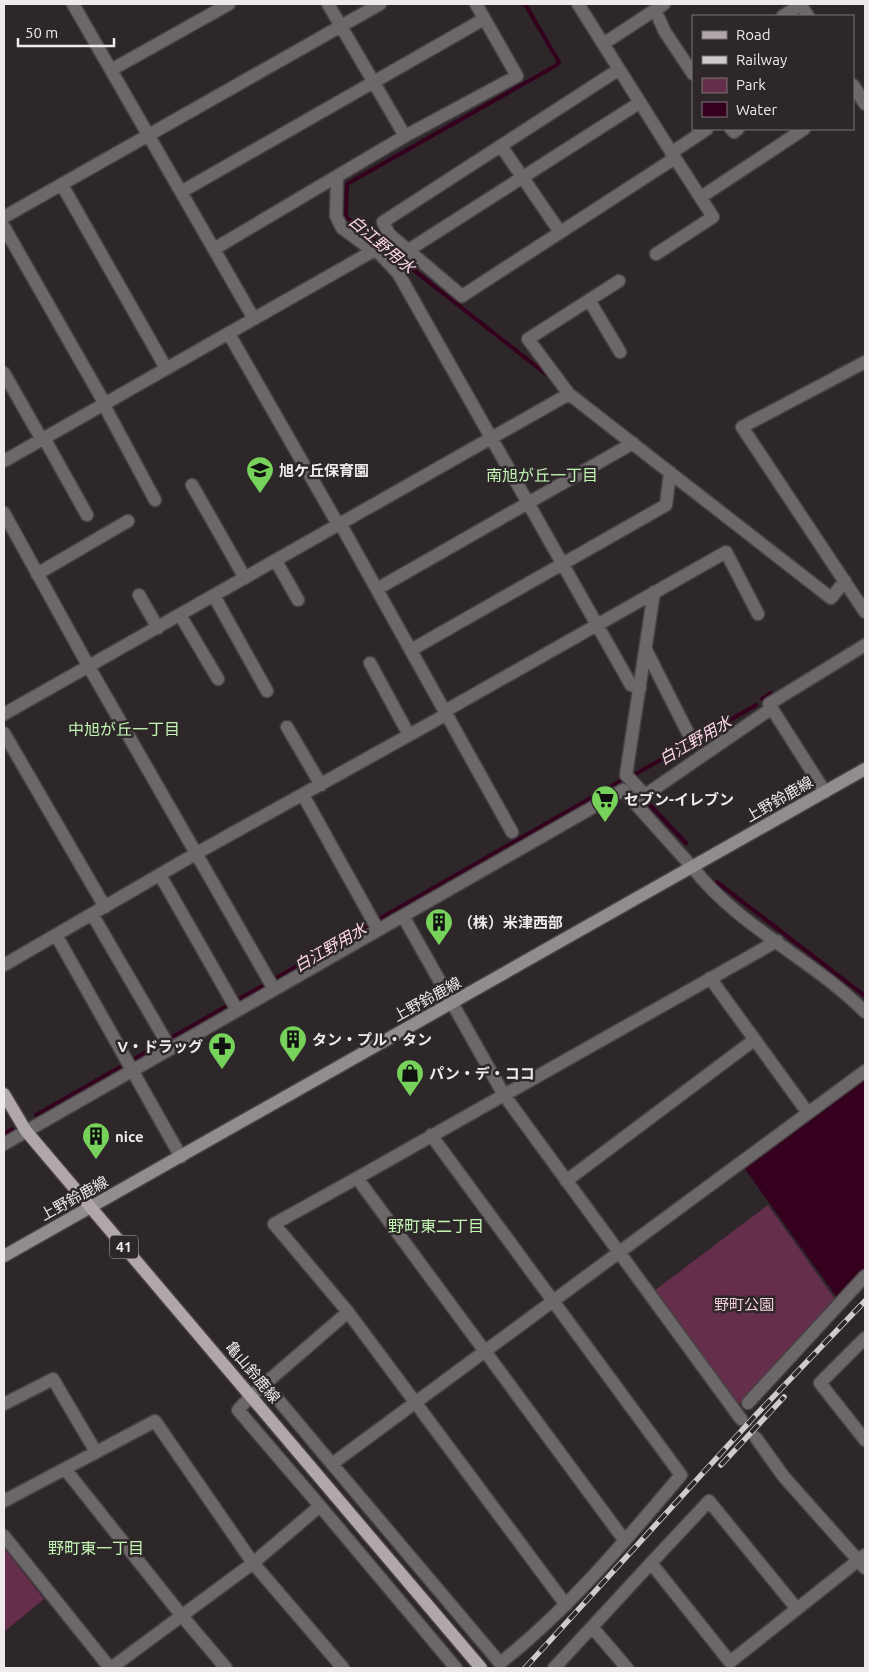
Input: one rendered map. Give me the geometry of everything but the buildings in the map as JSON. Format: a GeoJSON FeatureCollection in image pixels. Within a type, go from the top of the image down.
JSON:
{"type":"FeatureCollection","features":[{"type":"Feature","properties":{"kind":"main road","name":"上野鈴鹿線"},"geometry":{"type":"LineString","coordinates":[[4,1256],[451,1005],[865,769]]}},
{"type":"Feature","properties":{"kind":"main road","name":"亀山鈴鹿線"},"geometry":{"type":"LineString","coordinates":[[4,1094],[26,1131],[256,1400],[481,1668]]}},
{"type":"Feature","properties":{"kind":"street"},"geometry":{"type":"LineString","coordinates":[[111,70],[229,4]]}},
{"type":"Feature","properties":{"kind":"street"},"geometry":{"type":"LineString","coordinates":[[328,4],[405,136]]}},
{"type":"Feature","properties":{"kind":"street"},"geometry":{"type":"LineString","coordinates":[[4,217],[380,4]]}},
{"type":"Feature","properties":{"kind":"street"},"geometry":{"type":"LineString","coordinates":[[214,249],[405,136],[517,76],[476,4]]}},
{"type":"Feature","properties":{"kind":"street"},"geometry":{"type":"LineString","coordinates":[[578,4],[618,70],[713,217],[656,254]]}},
{"type":"Feature","properties":{"kind":"street"},"geometry":{"type":"LineString","coordinates":[[77,5],[111,70],[254,319]]}},
{"type":"Feature","properties":{"kind":"street"},"geometry":{"type":"LineString","coordinates":[[603,44],[659,7],[665,32],[692,72]]}},
{"type":"Feature","properties":{"kind":"street"},"geometry":{"type":"LineString","coordinates":[[792,10],[805,15]]}},
{"type":"Feature","properties":{"kind":"street"},"geometry":{"type":"LineString","coordinates":[[182,192],[484,18]]}},
{"type":"Feature","properties":{"kind":"street"},"geometry":{"type":"LineString","coordinates":[[618,70],[383,222],[389,234],[462,296],[560,232],[673,155],[706,130]]}},
{"type":"Feature","properties":{"kind":"street"},"geometry":{"type":"LineString","coordinates":[[854,87],[865,104]]}},
{"type":"Feature","properties":{"kind":"street"},"geometry":{"type":"LineString","coordinates":[[408,252],[639,102]]}},
{"type":"Feature","properties":{"kind":"street"},"geometry":{"type":"LineString","coordinates":[[701,197],[802,130]]}},
{"type":"Feature","properties":{"kind":"street"},"geometry":{"type":"LineString","coordinates":[[501,146],[560,232]]}},
{"type":"Feature","properties":{"kind":"street"},"geometry":{"type":"LineString","coordinates":[[337,177],[336,216],[348,235],[376,252],[398,273],[631,685],[640,688]]}},
{"type":"Feature","properties":{"kind":"street"},"geometry":{"type":"LineString","coordinates":[[62,185],[166,368]]}},
{"type":"Feature","properties":{"kind":"street"},"geometry":{"type":"LineString","coordinates":[[4,227],[104,404],[155,500]]}},
{"type":"Feature","properties":{"kind":"street"},"geometry":{"type":"LineString","coordinates":[[4,461],[166,368],[376,252],[389,234]]}},
{"type":"Feature","properties":{"kind":"street"},"geometry":{"type":"LineString","coordinates":[[619,281],[528,340],[546,366],[565,390],[831,598],[845,581]]}},
{"type":"Feature","properties":{"kind":"street"},"geometry":{"type":"LineString","coordinates":[[589,300],[620,352]]}},
{"type":"Feature","properties":{"kind":"street"},"geometry":{"type":"LineString","coordinates":[[229,334],[377,590],[512,832]]}},
{"type":"Feature","properties":{"kind":"street"},"geometry":{"type":"LineString","coordinates":[[865,362],[742,427],[865,612]]}},
{"type":"Feature","properties":{"kind":"street"},"geometry":{"type":"LineString","coordinates":[[4,373],[86,515]]}},
{"type":"Feature","properties":{"kind":"street"},"geometry":{"type":"LineString","coordinates":[[4,714],[493,438],[565,390]]}},
{"type":"Feature","properties":{"kind":"street"},"geometry":{"type":"LineString","coordinates":[[377,590],[633,443]]}},
{"type":"Feature","properties":{"kind":"street"},"geometry":{"type":"LineString","coordinates":[[411,650],[666,505],[670,472]]}},
{"type":"Feature","properties":{"kind":"street"},"geometry":{"type":"LineString","coordinates":[[192,485],[245,578]]}},
{"type":"Feature","properties":{"kind":"street"},"geometry":{"type":"LineString","coordinates":[[4,513],[89,667],[272,984]]}},
{"type":"Feature","properties":{"kind":"street"},"geometry":{"type":"LineString","coordinates":[[37,574],[128,522]]}},
{"type":"Feature","properties":{"kind":"street"},"geometry":{"type":"LineString","coordinates":[[5,961],[56,935],[197,853],[321,785],[726,552],[758,614]]}},
{"type":"Feature","properties":{"kind":"street"},"geometry":{"type":"LineString","coordinates":[[276,561],[298,600]]}},
{"type":"Feature","properties":{"kind":"street"},"geometry":{"type":"LineString","coordinates":[[654,592],[626,774],[640,798],[705,883],[732,907],[848,994],[865,1012]]}},
{"type":"Feature","properties":{"kind":"street"},"geometry":{"type":"LineString","coordinates":[[139,595],[158,628]]}},
{"type":"Feature","properties":{"kind":"street"},"geometry":{"type":"LineString","coordinates":[[214,596],[267,691]]}},
{"type":"Feature","properties":{"kind":"street"},"geometry":{"type":"LineString","coordinates":[[180,615],[218,679]]}},
{"type":"Feature","properties":{"kind":"street"},"geometry":{"type":"LineString","coordinates":[[824,792],[769,704],[865,645]]}},
{"type":"Feature","properties":{"kind":"street"},"geometry":{"type":"LineString","coordinates":[[646,650],[690,737]]}},
{"type":"Feature","properties":{"kind":"street"},"geometry":{"type":"LineString","coordinates":[[370,663],[409,735]]}},
{"type":"Feature","properties":{"kind":"street"},"geometry":{"type":"LineString","coordinates":[[640,798],[772,708]]}},
{"type":"Feature","properties":{"kind":"street"},"geometry":{"type":"LineString","coordinates":[[287,726],[321,785]]}},
{"type":"Feature","properties":{"kind":"street"},"geometry":{"type":"LineString","coordinates":[[4,733],[105,907]]}},
{"type":"Feature","properties":{"kind":"street"},"geometry":{"type":"LineString","coordinates":[[4,1144],[167,1043],[376,925],[403,916],[624,790],[640,798]]}},
{"type":"Feature","properties":{"kind":"street"},"geometry":{"type":"LineString","coordinates":[[303,795],[376,925]]}},
{"type":"Feature","properties":{"kind":"street"},"geometry":{"type":"LineString","coordinates":[[160,875],[234,1005]]}},
{"type":"Feature","properties":{"kind":"street"},"geometry":{"type":"LineString","coordinates":[[92,914],[167,1043]]}},
{"type":"Feature","properties":{"kind":"street"},"geometry":{"type":"LineString","coordinates":[[403,916],[451,1005],[504,1095],[741,1419]]}},
{"type":"Feature","properties":{"kind":"street"},"geometry":{"type":"LineString","coordinates":[[56,935],[181,1157]]}},
{"type":"Feature","properties":{"kind":"street"},"geometry":{"type":"LineString","coordinates":[[566,1605],[417,1402],[348,1312],[274,1224],[777,941]]}},
{"type":"Feature","properties":{"kind":"street"},"geometry":{"type":"LineString","coordinates":[[710,978],[808,1113]]}},
{"type":"Feature","properties":{"kind":"street"},"geometry":{"type":"LineString","coordinates":[[566,1180],[754,1040]]}},
{"type":"Feature","properties":{"kind":"street"},"geometry":{"type":"LineString","coordinates":[[332,1464],[865,1071]]}},
{"type":"Feature","properties":{"kind":"street"},"geometry":{"type":"LineString","coordinates":[[265,1384],[498,1666],[530,1640],[566,1605],[681,1475],[431,1135]]}},
{"type":"Feature","properties":{"kind":"street"},"geometry":{"type":"LineString","coordinates":[[357,1178],[625,1540]]}},
{"type":"Feature","properties":{"kind":"street"},"geometry":{"type":"LineString","coordinates":[[748,1403],[865,1276]]}},
{"type":"Feature","properties":{"kind":"street"},"geometry":{"type":"LineString","coordinates":[[348,1312],[265,1384],[256,1400],[238,1410],[456,1668]]}},
{"type":"Feature","properties":{"kind":"street"},"geometry":{"type":"LineString","coordinates":[[865,1338],[820,1383],[865,1440]]}},
{"type":"Feature","properties":{"kind":"street"},"geometry":{"type":"LineString","coordinates":[[4,1404],[53,1378],[96,1452]]}},
{"type":"Feature","properties":{"kind":"street"},"geometry":{"type":"LineString","coordinates":[[4,1501],[155,1421],[253,1563],[343,1668]]}},
{"type":"Feature","properties":{"kind":"street"},"geometry":{"type":"LineString","coordinates":[[651,1562],[726,1665],[797,1609],[863,1561],[784,1477],[756,1438]]}},
{"type":"Feature","properties":{"kind":"street"},"geometry":{"type":"LineString","coordinates":[[65,1469],[182,1616],[226,1668]]}},
{"type":"Feature","properties":{"kind":"street"},"geometry":{"type":"LineString","coordinates":[[554,1668],[709,1501],[797,1609]]}},
{"type":"Feature","properties":{"kind":"street"},"geometry":{"type":"LineString","coordinates":[[4,1536],[110,1668],[253,1563],[320,1506]]}},
{"type":"Feature","properties":{"kind":"street"},"geometry":{"type":"LineString","coordinates":[[592,1627],[627,1668]]}},
{"type":"Feature","properties":{"kind":"green space","name":"野町公園"},"geometry":{"type":"Polygon","coordinates":[[[768,1205],[835,1299],[740,1404],[736,1403],[654,1291],[768,1205]]]}},
{"type":"Feature","properties":{"kind":"green space"},"geometry":{"type":"Polygon","coordinates":[[[4,1548],[44,1599],[4,1632],[4,1548]]]}},
{"type":"Feature","properties":{"kind":"water"},"geometry":{"type":"Polygon","coordinates":[[[865,1079],[865,1269],[838,1299],[745,1169],[865,1079]]]}},
{"type":"Feature","properties":{"kind":"waterway","name":"白江野用水"},"geometry":{"type":"LineString","coordinates":[[525,4],[559,62],[557,65],[347,184],[346,217],[551,378]]}},
{"type":"Feature","properties":{"kind":"waterway","name":"白江野用水"},"geometry":{"type":"LineString","coordinates":[[762,699],[771,693]]}},
{"type":"Feature","properties":{"kind":"waterway","name":"白江野用水"},"geometry":{"type":"LineString","coordinates":[[634,775],[756,705]]}},
{"type":"Feature","properties":{"kind":"waterway","name":"白江野用水"},"geometry":{"type":"LineString","coordinates":[[36,1115],[624,779]]}},
{"type":"Feature","properties":{"kind":"waterway"},"geometry":{"type":"LineString","coordinates":[[648,803],[686,843]]}},
{"type":"Feature","properties":{"kind":"waterway"},"geometry":{"type":"LineString","coordinates":[[717,882],[865,996]]}},
{"type":"Feature","properties":{"kind":"waterway","name":"白江野用水"},"geometry":{"type":"LineString","coordinates":[[4,1134],[12,1129]]}},
{"type":"Feature","properties":{"kind":"tunnel"},"geometry":{"type":"LineString","coordinates":[[741,1419],[756,1438]]}},
{"type":"Feature","properties":{"kind":"railway"},"geometry":{"type":"LineString","coordinates":[[525,1668],[754,1417],[865,1301]]}},
{"type":"Feature","properties":{"kind":"railway"},"geometry":{"type":"LineString","coordinates":[[721,1465],[784,1397]]}},
{"type":"Feature","properties":{"kind":"place","name":"旭ケ丘保育園"},"geometry":{"type":"Point","coordinates":[260,494]}},
{"type":"Feature","properties":{"kind":"place","name":"セブン-イレブン"},"geometry":{"type":"Point","coordinates":[605,823]}},
{"type":"Feature","properties":{"kind":"place","name":"（株）米津西部"},"geometry":{"type":"Point","coordinates":[439,946]}},
{"type":"Feature","properties":{"kind":"place","name":"タン・プル・タン"},"geometry":{"type":"Point","coordinates":[293,1063]}},
{"type":"Feature","properties":{"kind":"place","name":"V・ドラッグ"},"geometry":{"type":"Point","coordinates":[222,1070]}},
{"type":"Feature","properties":{"kind":"place","name":"パン・デ・ココ"},"geometry":{"type":"Point","coordinates":[410,1097]}},
{"type":"Feature","properties":{"kind":"place","name":"nice"},"geometry":{"type":"Point","coordinates":[96,1160]}},
{"type":"Feature","properties":{"kind":"district","name":"南旭が丘一丁目"},"geometry":{"type":"Point","coordinates":[542,475]}},
{"type":"Feature","properties":{"kind":"district","name":"中旭が丘一丁目"},"geometry":{"type":"Point","coordinates":[124,729]}},
{"type":"Feature","properties":{"kind":"district","name":"野町東二丁目"},"geometry":{"type":"Point","coordinates":[436,1226]}},
{"type":"Feature","properties":{"kind":"district","name":"野町東一丁目"},"geometry":{"type":"Point","coordinates":[96,1548]}}]}
